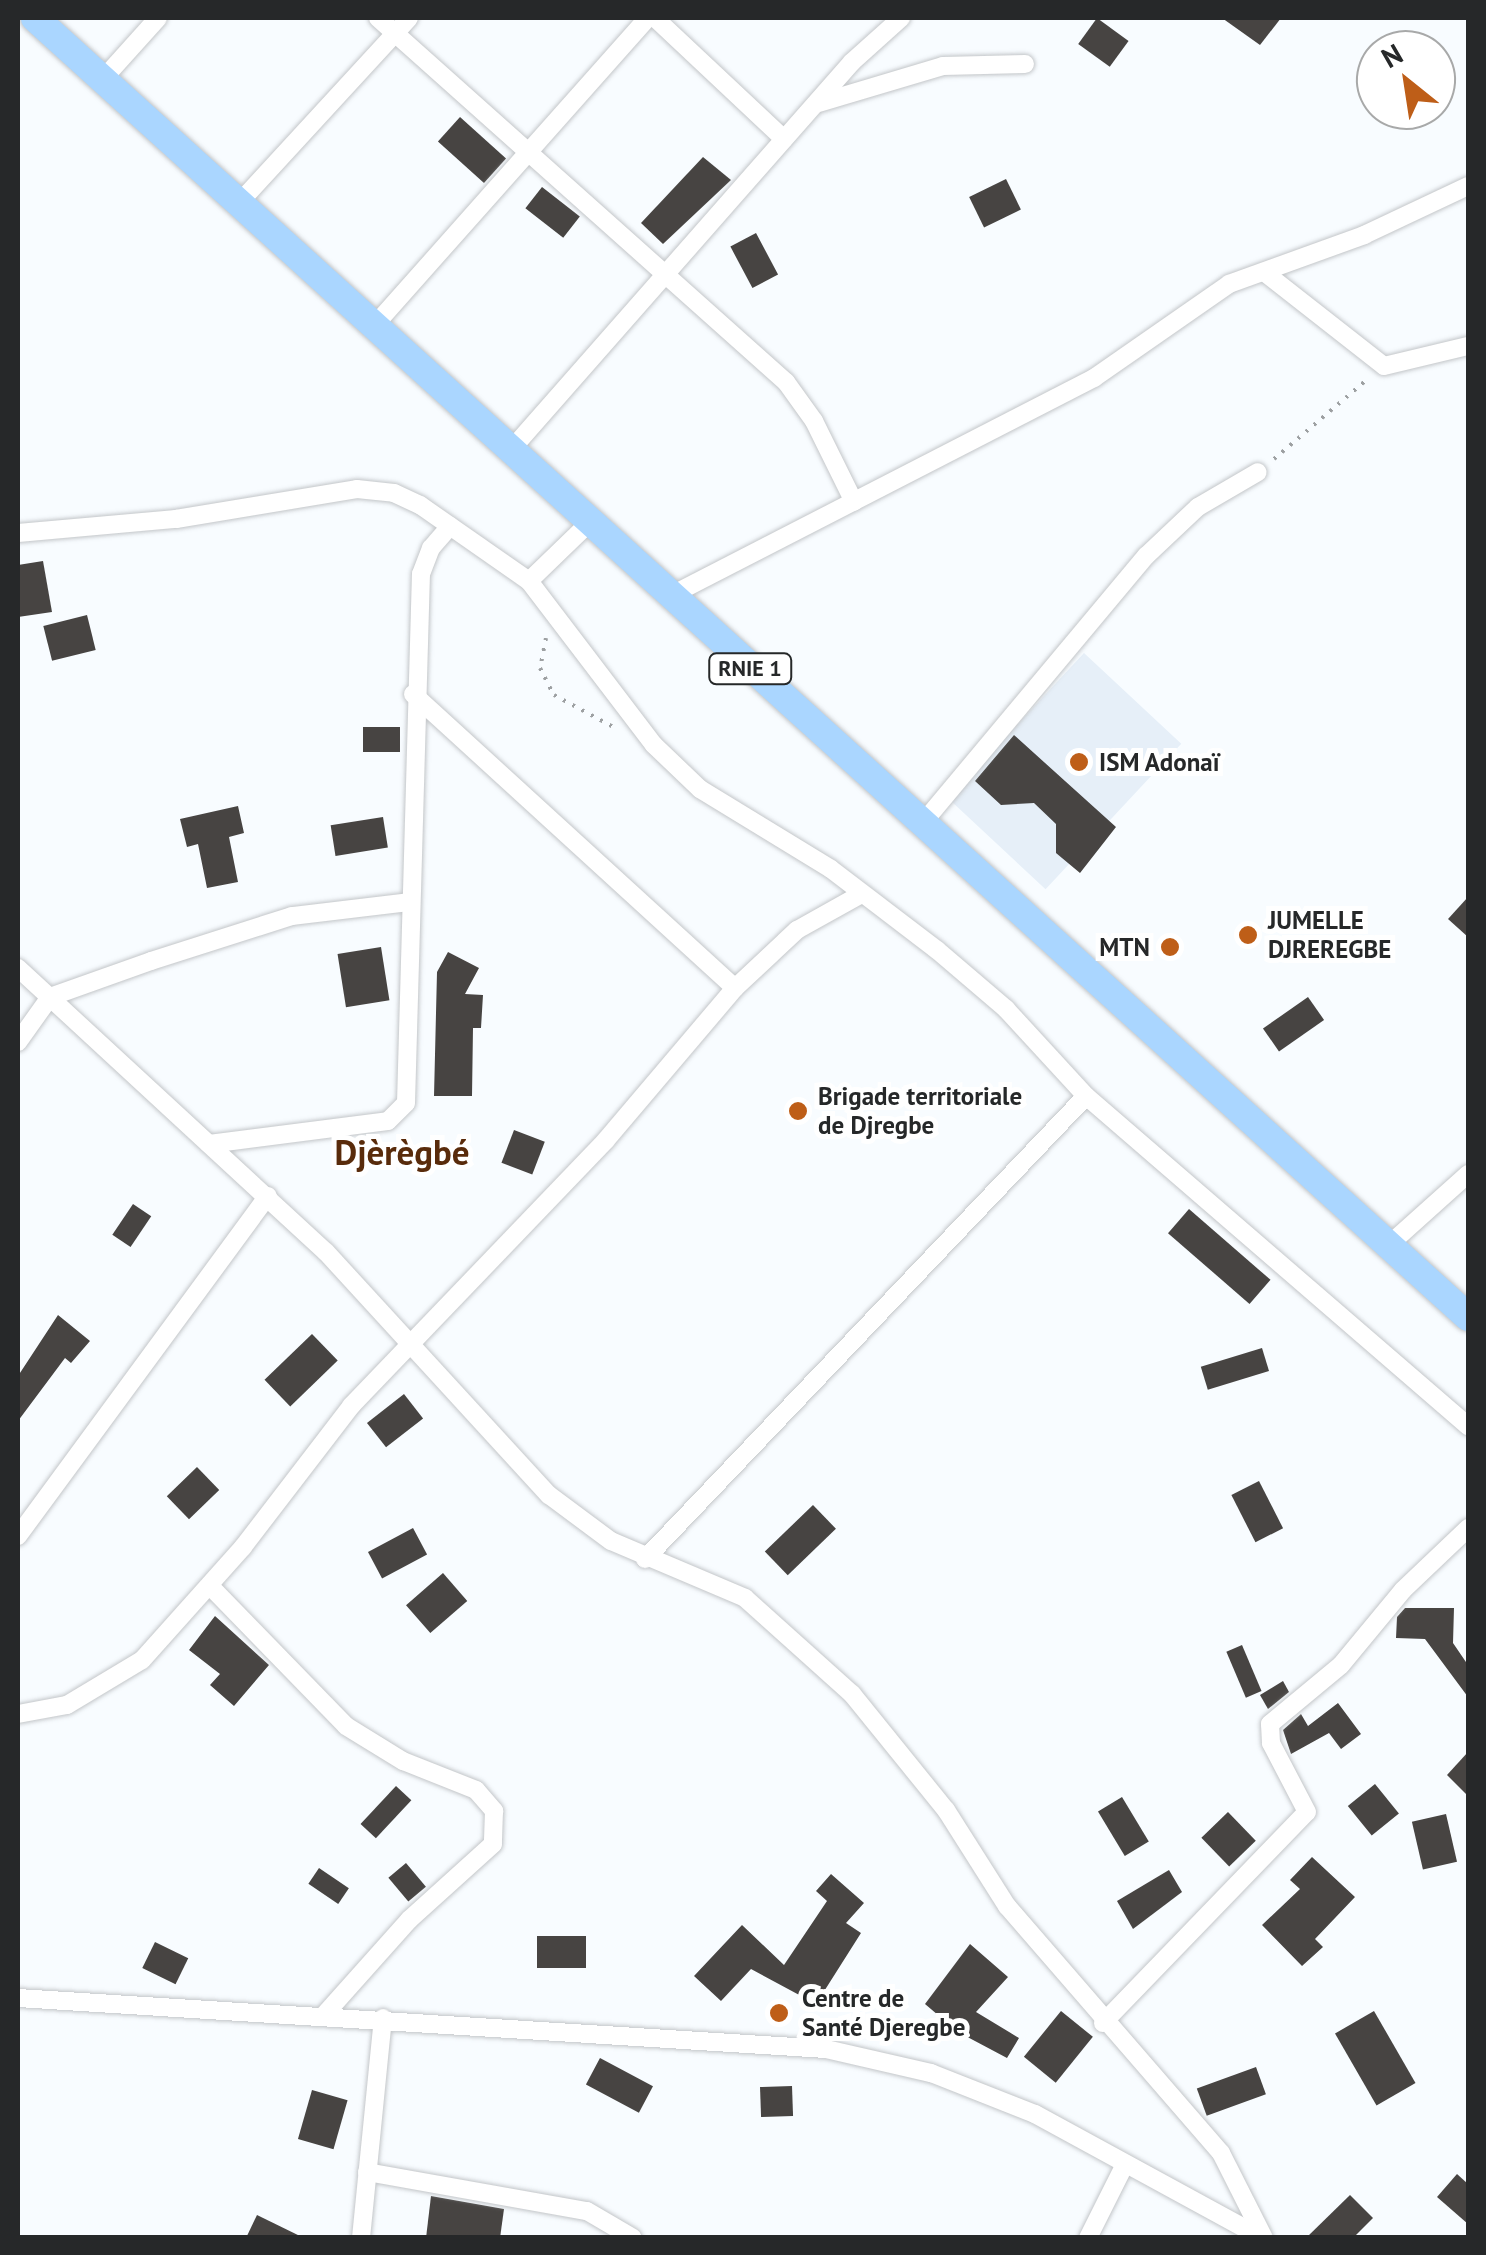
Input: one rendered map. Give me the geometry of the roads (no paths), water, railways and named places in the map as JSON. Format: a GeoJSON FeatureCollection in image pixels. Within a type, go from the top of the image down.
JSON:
{"type":"FeatureCollection","features":[{"type":"Feature","properties":{"kind":"highway","name":"RNIE 1"},"geometry":{"type":"LineString","coordinates":[[35,18],[1468,1318]]}},
{"type":"Feature","properties":{"kind":"street"},"geometry":{"type":"LineString","coordinates":[[102,79],[158,18]]}},
{"type":"Feature","properties":{"kind":"street"},"geometry":{"type":"LineString","coordinates":[[378,18],[786,382],[814,421],[854,502]]}},
{"type":"Feature","properties":{"kind":"street"},"geometry":{"type":"LineString","coordinates":[[239,204],[409,18]]}},
{"type":"Feature","properties":{"kind":"street"},"geometry":{"type":"LineString","coordinates":[[374,326],[651,18],[784,138]]}},
{"type":"Feature","properties":{"kind":"street"},"geometry":{"type":"LineString","coordinates":[[510,450],[784,138],[901,18]]}},
{"type":"Feature","properties":{"kind":"street"},"geometry":{"type":"LineString","coordinates":[[814,105],[943,66],[1025,64]]}},
{"type":"Feature","properties":{"kind":"street"},"geometry":{"type":"LineString","coordinates":[[670,596],[1094,378],[1229,284],[1468,186]]}},
{"type":"Feature","properties":{"kind":"street"},"geometry":{"type":"LineString","coordinates":[[1264,272],[1384,366],[1468,346]]}},
{"type":"Feature","properties":{"kind":"street"},"geometry":{"type":"LineString","coordinates":[[921,824],[1146,556],[1198,507],[1258,472]]}},
{"type":"Feature","properties":{"kind":"street"},"geometry":{"type":"LineString","coordinates":[[18,533],[176,518],[357,488],[394,493],[450,526],[529,581],[654,745],[700,789],[831,870],[1006,1009],[1086,1096],[1468,1426]]}},
{"type":"Feature","properties":{"kind":"street"},"geometry":{"type":"LineString","coordinates":[[529,581],[590,522]]}},
{"type":"Feature","properties":{"kind":"street"},"geometry":{"type":"LineString","coordinates":[[209,1144],[388,1120],[400,1112],[411,1062],[414,694],[421,574],[431,548],[450,526]]}},
{"type":"Feature","properties":{"kind":"street"},"geometry":{"type":"LineString","coordinates":[[414,694],[735,988]]}},
{"type":"Feature","properties":{"kind":"street"},"geometry":{"type":"LineString","coordinates":[[18,1714],[67,1705],[107,1686],[142,1660],[210,1586],[351,1406],[606,1140],[735,988],[797,930],[860,895]]}},
{"type":"Feature","properties":{"kind":"street"},"geometry":{"type":"LineString","coordinates":[[18,1042],[50,997],[292,916],[410,902]]}},
{"type":"Feature","properties":{"kind":"street"},"geometry":{"type":"LineString","coordinates":[[18,968],[268,1196],[549,1496],[645,1558],[746,1598],[852,1694],[946,1810],[1006,1906],[1103,2023],[1221,2153],[1263,2238]]}},
{"type":"Feature","properties":{"kind":"street"},"geometry":{"type":"LineString","coordinates":[[645,1558],[1086,1096]]}},
{"type":"Feature","properties":{"kind":"street"},"geometry":{"type":"LineString","coordinates":[[1390,1244],[1468,1174]]}},
{"type":"Feature","properties":{"kind":"street"},"geometry":{"type":"LineString","coordinates":[[18,1536],[268,1196]]}},
{"type":"Feature","properties":{"kind":"street"},"geometry":{"type":"LineString","coordinates":[[1103,2023],[1307,1812],[1271,1743],[1270,1724],[1341,1665],[1403,1590],[1468,1528]]}},
{"type":"Feature","properties":{"kind":"street"},"geometry":{"type":"LineString","coordinates":[[210,1586],[346,1726],[402,1761],[476,1790],[494,1811],[492,1844],[409,1920],[324,2014]]}},
{"type":"Feature","properties":{"kind":"street"},"geometry":{"type":"LineString","coordinates":[[18,1998],[324,2014],[826,2049],[931,2073],[1036,2114],[1124,2166],[1263,2238]]}},
{"type":"Feature","properties":{"kind":"street"},"geometry":{"type":"LineString","coordinates":[[361,2238],[383,2018]]}},
{"type":"Feature","properties":{"kind":"street"},"geometry":{"type":"LineString","coordinates":[[1088,2238],[1124,2166]]}},
{"type":"Feature","properties":{"kind":"street"},"geometry":{"type":"LineString","coordinates":[[368,2172],[587,2211],[633,2238]]}},
{"type":"Feature","properties":{"kind":"place","name":"ISM Adonaï"},"geometry":{"type":"Point","coordinates":[1079,762]}},
{"type":"Feature","properties":{"kind":"place","name":"JUMELLE DJREREGBE"},"geometry":{"type":"Point","coordinates":[1248,935]}},
{"type":"Feature","properties":{"kind":"place","name":"MTN"},"geometry":{"type":"Point","coordinates":[1170,947]}},
{"type":"Feature","properties":{"kind":"place","name":"Brigade territoriale de Djregbe"},"geometry":{"type":"Point","coordinates":[798,1111]}},
{"type":"Feature","properties":{"kind":"place","name":"Centre de Santé Djeregbe"},"geometry":{"type":"Point","coordinates":[779,2013]}},
{"type":"Feature","properties":{"kind":"district","name":"Djèrègbé"},"geometry":{"type":"Point","coordinates":[402,1152]}}]}
